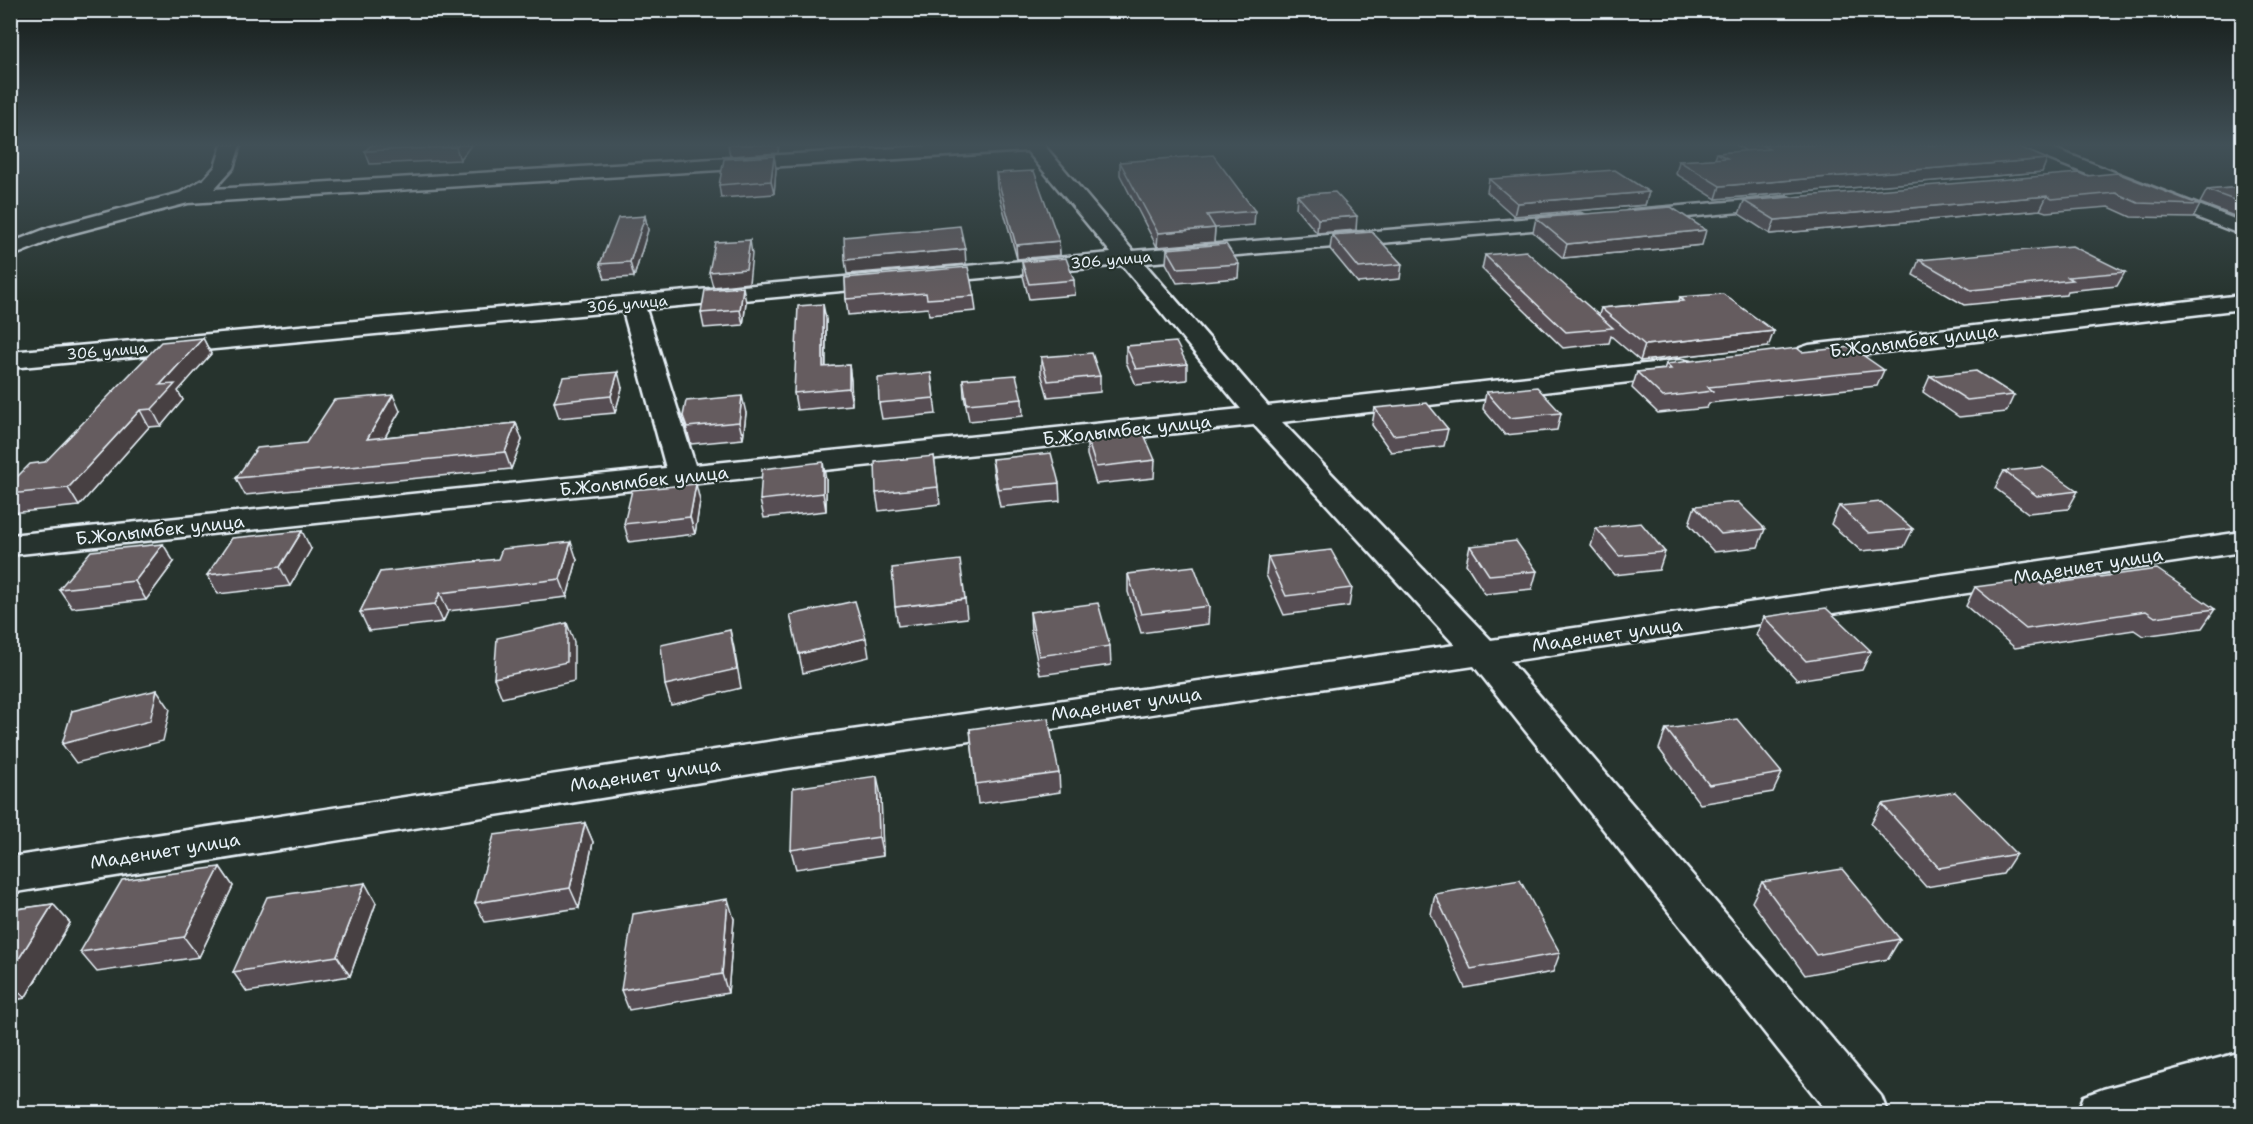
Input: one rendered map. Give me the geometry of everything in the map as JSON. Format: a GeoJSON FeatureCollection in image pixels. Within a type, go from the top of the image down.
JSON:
{"type":"FeatureCollection","features":[{"type":"Feature","properties":{"kind":"street"},"geometry":{"type":"LineString","coordinates":[[10,251],[55,232],[185,197]]}},
{"type":"Feature","properties":{"kind":"street"},"geometry":{"type":"LineString","coordinates":[[1078,197],[1261,416],[1483,653],[1862,1113]]}},
{"type":"Feature","properties":{"kind":"street"},"geometry":{"type":"LineString","coordinates":[[2163,198],[2169,197]]}},
{"type":"Feature","properties":{"kind":"street"},"geometry":{"type":"LineString","coordinates":[[2163,198],[2242,229]]}},
{"type":"Feature","properties":{"kind":"street","name":"306 улица"},"geometry":{"type":"LineString","coordinates":[[10,360],[1129,258],[1809,201]]}},
{"type":"Feature","properties":{"kind":"street","name":"Б.Жолымбек улица"},"geometry":{"type":"LineString","coordinates":[[1789,356],[2242,302]]}},
{"type":"Feature","properties":{"kind":"street"},"geometry":{"type":"LineString","coordinates":[[633,304],[683,476]]}},
{"type":"Feature","properties":{"kind":"street","name":"Б.Жолымбек улица"},"geometry":{"type":"LineString","coordinates":[[10,545],[1261,416],[1706,365]]}},
{"type":"Feature","properties":{"kind":"street","name":"Мадениет улица"},"geometry":{"type":"LineString","coordinates":[[10,875],[501,797],[1922,591],[2242,542]]}},
{"type":"Feature","properties":{"kind":"street"},"geometry":{"type":"LineString","coordinates":[[2103,1113],[2242,1076]]}},
{"type":"Feature","properties":{"kind":"street"},"geometry":{"type":"LineString","coordinates":[[2227,1113],[2242,1099]]}},
{"type":"Feature","properties":{"kind":"building"},"geometry":{"type":"Polygon","coordinates":[[[1003,197],[1043,197],[1059,241],[1016,245],[1003,197]]]}},
{"type":"Feature","properties":{"kind":"building"},"geometry":{"type":"Polygon","coordinates":[[[1139,197],[1245,197],[1255,211],[1207,215],[1215,228],[1158,233],[1139,197]]]}},
{"type":"Feature","properties":{"kind":"building"},"geometry":{"type":"Polygon","coordinates":[[[1299,197],[1340,197],[1357,216],[1318,219],[1299,197]]]}},
{"type":"Feature","properties":{"kind":"building"},"geometry":{"type":"Polygon","coordinates":[[[1511,197],[1584,197],[1517,203],[1511,197]]]}},
{"type":"Feature","properties":{"kind":"building"},"geometry":{"type":"Polygon","coordinates":[[[1786,197],[2031,197],[1775,220],[1744,201],[1786,197]]]}},
{"type":"Feature","properties":{"kind":"building"},"geometry":{"type":"Polygon","coordinates":[[[2126,197],[2180,197],[2200,205],[2138,203],[2126,197]]]}},
{"type":"Feature","properties":{"kind":"building"},"geometry":{"type":"Polygon","coordinates":[[[2227,197],[2242,197],[2242,203],[2227,197]]]}},
{"type":"Feature","properties":{"kind":"building"},"geometry":{"type":"Polygon","coordinates":[[[1671,207],[1706,230],[1567,244],[1536,218],[1671,207]]]}},
{"type":"Feature","properties":{"kind":"building"},"geometry":{"type":"Polygon","coordinates":[[[645,216],[630,262],[600,264],[618,218],[645,216]]]}},
{"type":"Feature","properties":{"kind":"building"},"geometry":{"type":"Polygon","coordinates":[[[960,226],[965,249],[845,260],[844,237],[960,226]]]}},
{"type":"Feature","properties":{"kind":"building"},"geometry":{"type":"Polygon","coordinates":[[[1372,232],[1402,264],[1359,268],[1332,235],[1372,232]]]}},
{"type":"Feature","properties":{"kind":"building"},"geometry":{"type":"Polygon","coordinates":[[[750,240],[746,269],[709,272],[715,242],[750,240]]]}},
{"type":"Feature","properties":{"kind":"building"},"geometry":{"type":"Polygon","coordinates":[[[1226,244],[1239,264],[1178,268],[1167,249],[1226,244]]]}},
{"type":"Feature","properties":{"kind":"building"},"geometry":{"type":"Polygon","coordinates":[[[2072,246],[2125,272],[2068,277],[2073,280],[1971,290],[1919,260],[2072,246]]]}},
{"type":"Feature","properties":{"kind":"building"},"geometry":{"type":"Polygon","coordinates":[[[1526,251],[1613,328],[1566,332],[1485,255],[1526,251]]]}},
{"type":"Feature","properties":{"kind":"building"},"geometry":{"type":"Polygon","coordinates":[[[1066,258],[1074,280],[1029,284],[1022,262],[1066,258]]]}},
{"type":"Feature","properties":{"kind":"building"},"geometry":{"type":"Polygon","coordinates":[[[968,267],[974,296],[927,299],[926,293],[846,299],[845,278],[968,267]]]}},
{"type":"Feature","properties":{"kind":"building"},"geometry":{"type":"Polygon","coordinates":[[[743,287],[740,310],[701,313],[705,290],[743,287]]]}},
{"type":"Feature","properties":{"kind":"building"},"geometry":{"type":"Polygon","coordinates":[[[1723,294],[1774,331],[1645,345],[1601,308],[1684,301],[1680,297],[1723,294]]]}},
{"type":"Feature","properties":{"kind":"building"},"geometry":{"type":"Polygon","coordinates":[[[823,304],[823,367],[849,365],[849,388],[794,393],[798,306],[823,304]]]}},
{"type":"Feature","properties":{"kind":"building"},"geometry":{"type":"Polygon","coordinates":[[[203,338],[160,385],[175,384],[152,409],[140,410],[68,488],[10,494],[10,484],[30,464],[45,462],[161,342],[203,338]]]}},
{"type":"Feature","properties":{"kind":"building"},"geometry":{"type":"Polygon","coordinates":[[[1176,342],[1187,364],[1136,369],[1126,346],[1176,342]]]}},
{"type":"Feature","properties":{"kind":"building"},"geometry":{"type":"Polygon","coordinates":[[[1851,347],[1884,370],[1708,387],[1713,391],[1663,397],[1637,372],[1671,369],[1666,364],[1797,348],[1802,352],[1851,347]]]}},
{"type":"Feature","properties":{"kind":"building"},"geometry":{"type":"Polygon","coordinates":[[[1092,353],[1100,376],[1048,381],[1041,357],[1092,353]]]}},
{"type":"Feature","properties":{"kind":"building"},"geometry":{"type":"Polygon","coordinates":[[[1976,371],[2014,395],[1967,400],[1930,376],[1976,371]]]}},
{"type":"Feature","properties":{"kind":"building"},"geometry":{"type":"Polygon","coordinates":[[[618,372],[611,396],[554,402],[563,377],[618,372]]]}},
{"type":"Feature","properties":{"kind":"building"},"geometry":{"type":"Polygon","coordinates":[[[931,373],[934,398],[879,403],[878,378],[931,373]]]}},
{"type":"Feature","properties":{"kind":"building"},"geometry":{"type":"Polygon","coordinates":[[[1016,375],[1022,399],[967,404],[963,379],[1016,375]]]}},
{"type":"Feature","properties":{"kind":"building"},"geometry":{"type":"Polygon","coordinates":[[[1537,387],[1561,413],[1509,418],[1486,392],[1537,387]]]}},
{"type":"Feature","properties":{"kind":"building"},"geometry":{"type":"Polygon","coordinates":[[[393,395],[367,439],[516,423],[505,452],[236,478],[257,448],[306,443],[334,400],[393,395]]]}},
{"type":"Feature","properties":{"kind":"building"},"geometry":{"type":"Polygon","coordinates":[[[742,396],[739,422],[687,427],[683,416],[686,401],[742,396]]]}},
{"type":"Feature","properties":{"kind":"building"},"geometry":{"type":"Polygon","coordinates":[[[1427,403],[1448,429],[1393,435],[1375,408],[1427,403]]]}},
{"type":"Feature","properties":{"kind":"building"},"geometry":{"type":"Polygon","coordinates":[[[1143,432],[1155,460],[1096,467],[1087,438],[1143,432]]]}},
{"type":"Feature","properties":{"kind":"building"},"geometry":{"type":"Polygon","coordinates":[[[1051,453],[1059,483],[998,489],[992,459],[1051,453]]]}},
{"type":"Feature","properties":{"kind":"building"},"geometry":{"type":"Polygon","coordinates":[[[934,456],[938,487],[876,493],[875,462],[934,456]]]}},
{"type":"Feature","properties":{"kind":"building"},"geometry":{"type":"Polygon","coordinates":[[[823,462],[823,493],[760,500],[762,469],[823,462]]]}},
{"type":"Feature","properties":{"kind":"building"},"geometry":{"type":"Polygon","coordinates":[[[2043,467],[2078,491],[2037,496],[2004,471],[2043,467]]]}},
{"type":"Feature","properties":{"kind":"building"},"geometry":{"type":"Polygon","coordinates":[[[696,484],[690,517],[624,524],[632,490],[696,484]]]}},
{"type":"Feature","properties":{"kind":"building"},"geometry":{"type":"Polygon","coordinates":[[[1738,502],[1765,529],[1721,534],[1695,506],[1738,502]]]}},
{"type":"Feature","properties":{"kind":"building"},"geometry":{"type":"Polygon","coordinates":[[[1881,502],[1913,529],[1869,533],[1839,506],[1881,502]]]}},
{"type":"Feature","properties":{"kind":"building"},"geometry":{"type":"Polygon","coordinates":[[[1641,523],[1665,552],[1619,556],[1596,528],[1641,523]]]}},
{"type":"Feature","properties":{"kind":"building"},"geometry":{"type":"Polygon","coordinates":[[[302,531],[280,567],[207,575],[232,538],[302,531]]]}},
{"type":"Feature","properties":{"kind":"building"},"geometry":{"type":"Polygon","coordinates":[[[1516,541],[1537,571],[1489,575],[1470,546],[1516,541]]]}},
{"type":"Feature","properties":{"kind":"building"},"geometry":{"type":"Polygon","coordinates":[[[571,542],[560,579],[440,593],[435,604],[360,612],[380,572],[498,559],[502,549],[571,542]]]}},
{"type":"Feature","properties":{"kind":"building"},"geometry":{"type":"Polygon","coordinates":[[[163,544],[135,581],[59,589],[91,551],[163,544]]]}},
{"type":"Feature","properties":{"kind":"building"},"geometry":{"type":"Polygon","coordinates":[[[1331,550],[1352,588],[1286,596],[1268,557],[1331,550]]]}},
{"type":"Feature","properties":{"kind":"building"},"geometry":{"type":"Polygon","coordinates":[[[960,560],[965,599],[895,607],[892,568],[960,560]]]}},
{"type":"Feature","properties":{"kind":"building"},"geometry":{"type":"Polygon","coordinates":[[[1194,566],[1209,606],[1141,614],[1128,574],[1194,566]]]}},
{"type":"Feature","properties":{"kind":"building"},"geometry":{"type":"Polygon","coordinates":[[[2157,569],[2215,609],[2155,617],[2146,611],[2026,629],[1975,587],[2035,579],[2042,585],[2157,569]]]}},
{"type":"Feature","properties":{"kind":"building"},"geometry":{"type":"Polygon","coordinates":[[[855,601],[866,638],[799,654],[790,615],[855,601]]]}},
{"type":"Feature","properties":{"kind":"building"},"geometry":{"type":"Polygon","coordinates":[[[1098,603],[1110,646],[1039,656],[1030,612],[1098,603]]]}},
{"type":"Feature","properties":{"kind":"building"},"geometry":{"type":"Polygon","coordinates":[[[1826,608],[1871,651],[1806,661],[1764,617],[1826,608]]]}},
{"type":"Feature","properties":{"kind":"building"},"geometry":{"type":"Polygon","coordinates":[[[567,623],[567,662],[494,678],[497,638],[567,623]]]}},
{"type":"Feature","properties":{"kind":"building"},"geometry":{"type":"Polygon","coordinates":[[[730,630],[737,669],[665,685],[661,645],[730,630]]]}},
{"type":"Feature","properties":{"kind":"building"},"geometry":{"type":"Polygon","coordinates":[[[157,690],[150,721],[62,744],[72,711],[157,690]]]}},
{"type":"Feature","properties":{"kind":"building"},"geometry":{"type":"Polygon","coordinates":[[[1048,718],[1059,773],[976,784],[970,729],[1048,718]]]}},
{"type":"Feature","properties":{"kind":"building"},"geometry":{"type":"Polygon","coordinates":[[[1737,719],[1782,773],[1709,785],[1666,729],[1737,719]]]}},
{"type":"Feature","properties":{"kind":"building"},"geometry":{"type":"Polygon","coordinates":[[[877,776],[879,837],[791,850],[793,788],[877,776]]]}},
{"type":"Feature","properties":{"kind":"building"},"geometry":{"type":"Polygon","coordinates":[[[1955,792],[2016,854],[1939,868],[1882,804],[1955,792]]]}},
{"type":"Feature","properties":{"kind":"building"},"geometry":{"type":"Polygon","coordinates":[[[585,823],[570,888],[475,903],[494,835],[585,823]]]}},
{"type":"Feature","properties":{"kind":"building"},"geometry":{"type":"Polygon","coordinates":[[[220,867],[184,937],[80,952],[122,880],[220,867]]]}},
{"type":"Feature","properties":{"kind":"building"},"geometry":{"type":"Polygon","coordinates":[[[1842,869],[1900,939],[1816,955],[1762,882],[1842,869]]]}},
{"type":"Feature","properties":{"kind":"building"},"geometry":{"type":"Polygon","coordinates":[[[1520,880],[1560,953],[1471,969],[1435,894],[1520,880]]]}},
{"type":"Feature","properties":{"kind":"building"},"geometry":{"type":"Polygon","coordinates":[[[365,883],[337,956],[233,972],[267,897],[365,883]]]}},
{"type":"Feature","properties":{"kind":"building"},"geometry":{"type":"Polygon","coordinates":[[[728,899],[722,974],[621,990],[633,914],[728,899]]]}},
{"type":"Feature","properties":{"kind":"building"},"geometry":{"type":"Polygon","coordinates":[[[53,904],[10,973],[10,910],[53,904]]]}}]}
